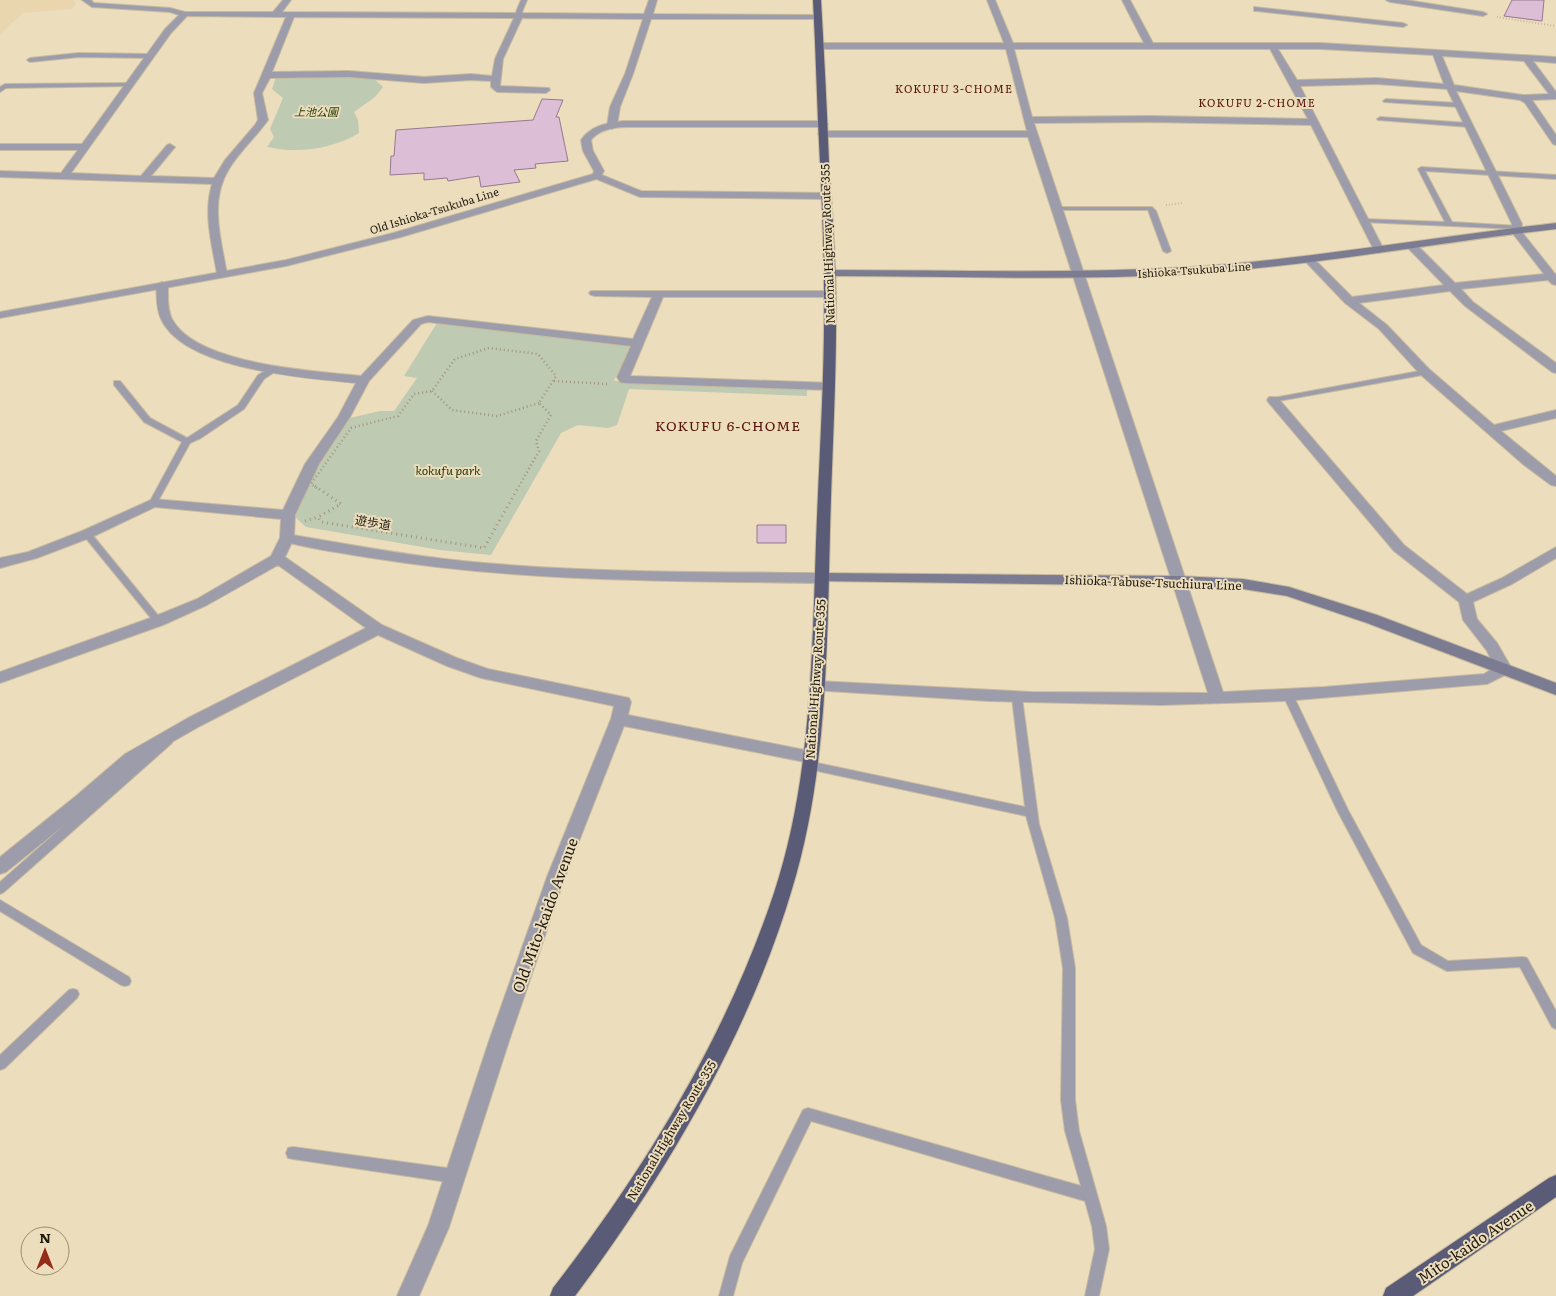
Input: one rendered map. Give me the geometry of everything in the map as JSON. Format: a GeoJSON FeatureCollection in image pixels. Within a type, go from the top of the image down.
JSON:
{"type":"FeatureCollection","features":[{"type":"Feature","properties":{"kind":"highway","name":"National Highway Route 355"},"geometry":{"type":"LineString","coordinates":[[561,1296],[618,1217],[653,1164],[720,1048],[758,958],[783,889],[798,832],[809,761],[817,686],[828,386],[830,273],[817,0]]}},
{"type":"Feature","properties":{"kind":"highway","name":"Mito-kaido Avenue"},"geometry":{"type":"LineString","coordinates":[[1394,1296],[1556,1185]]}},
{"type":"Feature","properties":{"kind":"main road","name":"Ishioka-Tsukuba Line"},"geometry":{"type":"LineString","coordinates":[[830,273],[1078,273],[1232,268],[1378,250],[1516,229],[1556,226]]}},
{"type":"Feature","properties":{"kind":"main road","name":"Ishioka-Tabuse-Tsuchiura Line"},"geometry":{"type":"LineString","coordinates":[[822,578],[1178,581],[1243,584],[1289,592],[1372,619],[1556,689]]}},
{"type":"Feature","properties":{"kind":"street"},"geometry":{"type":"LineString","coordinates":[[86,0],[92,5],[170,10],[185,14],[520,14],[818,17]]}},
{"type":"Feature","properties":{"kind":"street"},"geometry":{"type":"LineString","coordinates":[[275,15],[287,0]]}},
{"type":"Feature","properties":{"kind":"street"},"geometry":{"type":"LineString","coordinates":[[612,126],[615,106],[653,0]]}},
{"type":"Feature","properties":{"kind":"street"},"geometry":{"type":"LineString","coordinates":[[991,0],[1009,45],[1032,134],[1217,698]]}},
{"type":"Feature","properties":{"kind":"street"},"geometry":{"type":"LineString","coordinates":[[1126,0],[1150,46]]}},
{"type":"Feature","properties":{"kind":"street"},"geometry":{"type":"LineString","coordinates":[[1390,0],[1412,2],[1478,15],[1483,14]]}},
{"type":"Feature","properties":{"kind":"street"},"geometry":{"type":"LineString","coordinates":[[1400,37],[1412,8],[1412,2]]}},
{"type":"Feature","properties":{"kind":"street"},"geometry":{"type":"LineString","coordinates":[[1257,9],[1400,37],[1436,52],[1556,60]]}},
{"type":"Feature","properties":{"kind":"street"},"geometry":{"type":"LineString","coordinates":[[65,175],[168,31],[185,14]]}},
{"type":"Feature","properties":{"kind":"street"},"geometry":{"type":"LineString","coordinates":[[520,14],[499,59],[495,87],[498,89],[546,90]]}},
{"type":"Feature","properties":{"kind":"street"},"geometry":{"type":"LineString","coordinates":[[222,274],[212,202],[224,168],[257,131],[263,120],[258,93],[291,15]]}},
{"type":"Feature","properties":{"kind":"street"},"geometry":{"type":"LineString","coordinates":[[820,46],[1272,45],[1400,37]]}},
{"type":"Feature","properties":{"kind":"street"},"geometry":{"type":"LineString","coordinates":[[1272,45],[1294,84],[1378,250]]}},
{"type":"Feature","properties":{"kind":"street"},"geometry":{"type":"LineString","coordinates":[[1436,52],[1450,86],[1517,224],[1516,229],[1553,279]]}},
{"type":"Feature","properties":{"kind":"street"},"geometry":{"type":"LineString","coordinates":[[1527,59],[1556,97]]}},
{"type":"Feature","properties":{"kind":"street"},"geometry":{"type":"LineString","coordinates":[[267,74],[349,74],[424,80],[497,79]]}},
{"type":"Feature","properties":{"kind":"street"},"geometry":{"type":"LineString","coordinates":[[1294,84],[1350,80],[1450,86],[1523,98],[1556,97]]}},
{"type":"Feature","properties":{"kind":"street"},"geometry":{"type":"LineString","coordinates":[[1523,98],[1528,101],[1556,142]]}},
{"type":"Feature","properties":{"kind":"street"},"geometry":{"type":"LineString","coordinates":[[1028,120],[1150,119],[1313,122]]}},
{"type":"Feature","properties":{"kind":"street"},"geometry":{"type":"LineString","coordinates":[[826,196],[647,194],[610,184],[597,176],[599,172],[588,151],[586,140],[592,133],[612,126],[628,124],[1032,134]]}},
{"type":"Feature","properties":{"kind":"street"},"geometry":{"type":"LineString","coordinates":[[0,147],[85,147]]}},
{"type":"Feature","properties":{"kind":"street"},"geometry":{"type":"LineString","coordinates":[[143,179],[170,147]]}},
{"type":"Feature","properties":{"kind":"street"},"geometry":{"type":"LineString","coordinates":[[0,174],[218,181]]}},
{"type":"Feature","properties":{"kind":"street","name":"Old Ishioka-Tsukuba Line"},"geometry":{"type":"LineString","coordinates":[[0,314],[286,263],[346,249],[597,176]]}},
{"type":"Feature","properties":{"kind":"street"},"geometry":{"type":"LineString","coordinates":[[1411,245],[1469,304],[1550,359],[1556,369]]}},
{"type":"Feature","properties":{"kind":"street"},"geometry":{"type":"LineString","coordinates":[[1308,259],[1349,301],[1383,327],[1424,372],[1556,482]]}},
{"type":"Feature","properties":{"kind":"street"},"geometry":{"type":"LineString","coordinates":[[1349,301],[1451,287],[1553,279]]}},
{"type":"Feature","properties":{"kind":"street"},"geometry":{"type":"LineString","coordinates":[[162,285],[167,321],[181,338],[204,351],[245,364],[364,380]]}},
{"type":"Feature","properties":{"kind":"street"},"geometry":{"type":"LineString","coordinates":[[659,293],[623,377],[624,379],[828,386]]}},
{"type":"Feature","properties":{"kind":"street"},"geometry":{"type":"LineString","coordinates":[[595,294],[830,294]]}},
{"type":"Feature","properties":{"kind":"street"},"geometry":{"type":"LineString","coordinates":[[0,678],[158,621],[202,602],[277,559],[287,538],[288,515],[312,464],[344,417],[364,380],[418,322],[424,319],[637,344]]}},
{"type":"Feature","properties":{"kind":"street"},"geometry":{"type":"LineString","coordinates":[[1273,400],[1399,548],[1466,600]]}},
{"type":"Feature","properties":{"kind":"street"},"geometry":{"type":"LineString","coordinates":[[1492,430],[1556,414]]}},
{"type":"Feature","properties":{"kind":"street"},"geometry":{"type":"LineString","coordinates":[[0,563],[32,555],[87,534],[153,503],[288,515]]}},
{"type":"Feature","properties":{"kind":"street"},"geometry":{"type":"LineString","coordinates":[[287,538],[419,560],[488,568],[648,577],[822,578]]}},
{"type":"Feature","properties":{"kind":"street"},"geometry":{"type":"LineString","coordinates":[[1466,600],[1507,581],[1556,552]]}},
{"type":"Feature","properties":{"kind":"street"},"geometry":{"type":"LineString","coordinates":[[277,559],[377,629],[452,662],[486,674],[623,702],[619,719],[809,761]]}},
{"type":"Feature","properties":{"kind":"street"},"geometry":{"type":"LineString","coordinates":[[817,686],[1017,698],[1217,698],[1367,690],[1487,679],[1504,669],[1493,649],[1468,617],[1465,608],[1466,600]]}},
{"type":"Feature","properties":{"kind":"street"},"geometry":{"type":"LineString","coordinates":[[0,867],[82,801],[131,758],[173,733],[377,629]]}},
{"type":"Feature","properties":{"kind":"street","name":"Old Mito-kaido Avenue"},"geometry":{"type":"LineString","coordinates":[[408,1296],[438,1227],[499,1041],[556,877],[619,719]]}},
{"type":"Feature","properties":{"kind":"lane"},"geometry":{"type":"LineString","coordinates":[[520,14],[524,0]]}},
{"type":"Feature","properties":{"kind":"lane"},"geometry":{"type":"LineString","coordinates":[[30,60],[78,55],[150,56]]}},
{"type":"Feature","properties":{"kind":"lane"},"geometry":{"type":"LineString","coordinates":[[0,90],[5,86],[129,85]]}},
{"type":"Feature","properties":{"kind":"lane"},"geometry":{"type":"LineString","coordinates":[[1386,101],[1459,105]]}},
{"type":"Feature","properties":{"kind":"lane"},"geometry":{"type":"LineString","coordinates":[[1380,119],[1469,125]]}},
{"type":"Feature","properties":{"kind":"lane"},"geometry":{"type":"LineString","coordinates":[[1450,225],[1421,169],[1556,178]]}},
{"type":"Feature","properties":{"kind":"lane"},"geometry":{"type":"LineString","coordinates":[[1056,209],[1150,208],[1153,211],[1167,250]]}},
{"type":"Feature","properties":{"kind":"lane"},"geometry":{"type":"LineString","coordinates":[[1364,221],[1516,229]]}},
{"type":"Feature","properties":{"kind":"lane"},"geometry":{"type":"LineString","coordinates":[[153,503],[187,441],[198,436],[241,406],[261,377],[274,369]]}},
{"type":"Feature","properties":{"kind":"lane"},"geometry":{"type":"LineString","coordinates":[[1273,400],[1424,372]]}},
{"type":"Feature","properties":{"kind":"lane"},"geometry":{"type":"LineString","coordinates":[[117,382],[147,420],[187,441]]}},
{"type":"Feature","properties":{"kind":"lane"},"geometry":{"type":"LineString","coordinates":[[87,534],[158,621]]}},
{"type":"Feature","properties":{"kind":"lane"},"geometry":{"type":"LineString","coordinates":[[1288,695],[1343,810],[1417,949],[1447,966],[1523,962],[1556,1023]]}},
{"type":"Feature","properties":{"kind":"lane"},"geometry":{"type":"LineString","coordinates":[[1017,698],[1033,824],[1061,918],[1069,968],[1068,1100],[1072,1131],[1099,1226],[1102,1249],[1092,1296]]}},
{"type":"Feature","properties":{"kind":"lane"},"geometry":{"type":"LineString","coordinates":[[0,889],[164,745],[173,733]]}},
{"type":"Feature","properties":{"kind":"lane"},"geometry":{"type":"LineString","coordinates":[[809,761],[1032,813]]}},
{"type":"Feature","properties":{"kind":"lane"},"geometry":{"type":"LineString","coordinates":[[0,905],[125,981]]}},
{"type":"Feature","properties":{"kind":"lane"},"geometry":{"type":"LineString","coordinates":[[0,1064],[73,994]]}},
{"type":"Feature","properties":{"kind":"lane"},"geometry":{"type":"LineString","coordinates":[[726,1296],[736,1261],[808,1114],[1089,1195]]}},
{"type":"Feature","properties":{"kind":"lane"},"geometry":{"type":"LineString","coordinates":[[293,1153],[454,1176]]}},
{"type":"Feature","properties":{"kind":"path"},"geometry":{"type":"LineString","coordinates":[[1483,14],[1556,26]]}},
{"type":"Feature","properties":{"kind":"path"},"geometry":{"type":"LineString","coordinates":[[489,348],[538,354],[556,376],[539,403],[497,416],[452,410],[432,391],[455,359],[489,348]]}},
{"type":"Feature","properties":{"kind":"path","name":"遊歩道"},"geometry":{"type":"LineString","coordinates":[[432,391],[414,394],[398,416],[351,428],[311,484],[341,504],[318,517],[322,522],[484,548],[539,451],[536,441],[551,415],[539,403]]}},
{"type":"Feature","properties":{"kind":"shaded area"},"geometry":{"type":"Polygon","coordinates":[[[0,0],[73,0],[76,3],[72,9],[23,13],[0,34],[0,0]]]}},
{"type":"Feature","properties":{"kind":"green space","name":"上池公園"},"geometry":{"type":"Polygon","coordinates":[[[332,76],[374,79],[383,87],[375,97],[354,112],[358,120],[359,133],[338,143],[314,149],[290,150],[267,147],[274,137],[270,129],[283,98],[272,89],[276,77],[332,76]]]}},
{"type":"Feature","properties":{"kind":"green space","name":"kokufu park"},"geometry":{"type":"Polygon","coordinates":[[[437,323],[626,344],[630,347],[614,381],[807,389],[807,396],[629,389],[617,425],[608,428],[578,425],[561,433],[491,555],[440,550],[306,527],[295,517],[309,481],[350,418],[380,411],[394,411],[417,378],[404,376],[437,323]]]}},
{"type":"Feature","properties":{"kind":"building"},"geometry":{"type":"Polygon","coordinates":[[[1512,0],[1544,0],[1542,21],[1504,16],[1512,0]]]}},
{"type":"Feature","properties":{"kind":"building"},"geometry":{"type":"Polygon","coordinates":[[[542,99],[563,100],[556,117],[559,117],[568,161],[535,164],[536,168],[514,170],[520,182],[481,187],[479,176],[448,181],[447,178],[424,180],[424,173],[390,175],[391,156],[394,156],[396,130],[533,120],[542,99]]]}},
{"type":"Feature","properties":{"kind":"building"},"geometry":{"type":"Polygon","coordinates":[[[757,525],[786,525],[786,543],[757,543],[757,525]]]}},
{"type":"Feature","properties":{"kind":"district","name":"KOKUFU 3-CHOME"},"geometry":{"type":"Point","coordinates":[954,88]}},
{"type":"Feature","properties":{"kind":"district","name":"KOKUFU 2-CHOME"},"geometry":{"type":"Point","coordinates":[1257,102]}},
{"type":"Feature","properties":{"kind":"district","name":"KOKUFU 6-CHOME"},"geometry":{"type":"Point","coordinates":[728,425]}}]}
